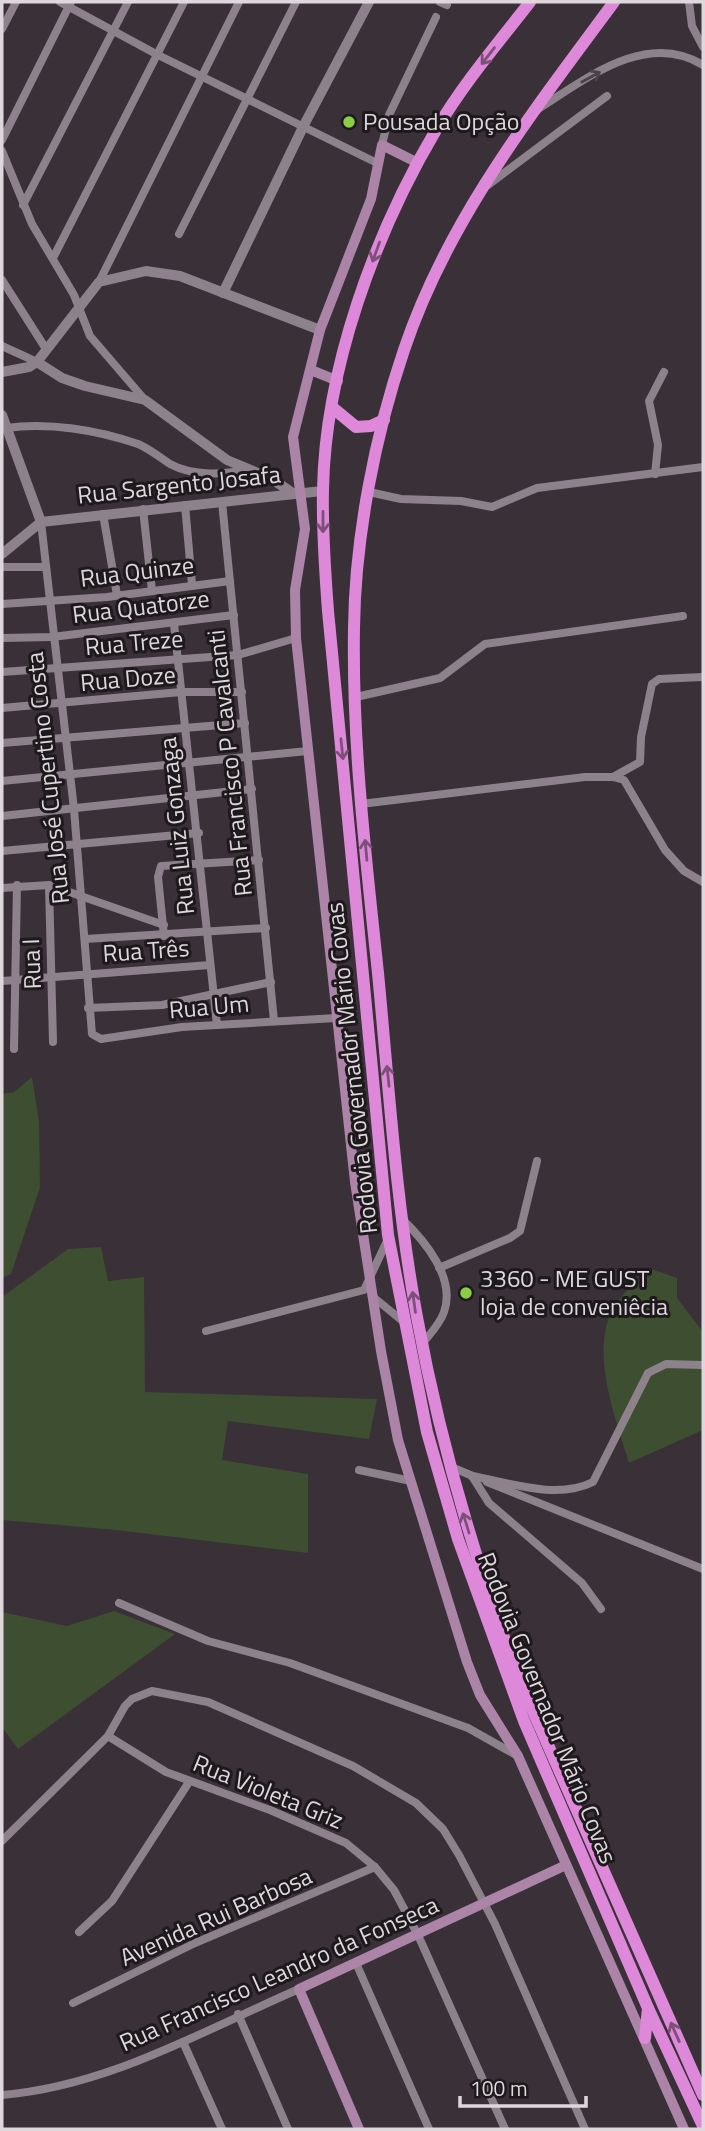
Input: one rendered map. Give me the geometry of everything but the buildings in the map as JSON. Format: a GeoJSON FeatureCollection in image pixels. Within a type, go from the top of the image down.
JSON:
{"type":"FeatureCollection","features":[{"type":"Feature","properties":{"kind":"highway","name":"Rodovia Governador Mário Covas"},"geometry":{"type":"LineString","coordinates":[[530,2],[465,86],[418,163],[378,247],[351,328],[333,408],[323,491],[328,611],[388,1235],[407,1324],[412,1362],[437,1471],[524,1721],[648,2008],[703,2126]]}},
{"type":"Feature","properties":{"kind":"highway","name":"Rodovia Governador Mário Covas"},"geometry":{"type":"LineString","coordinates":[[614,2],[480,191],[445,251],[404,349],[384,420],[369,492],[354,623],[356,697],[361,803],[402,1219],[422,1344],[449,1466],[499,1625],[521,1684],[703,2095]]}},
{"type":"Feature","properties":{"kind":"highway"},"geometry":{"type":"LineString","coordinates":[[333,408],[356,427],[371,426],[384,420]]}},
{"type":"Feature","properties":{"kind":"highway"},"geometry":{"type":"LineString","coordinates":[[645,2038],[648,2008]]}},
{"type":"Feature","properties":{"kind":"main road"},"geometry":{"type":"LineString","coordinates":[[418,163],[382,145],[371,198],[320,330],[293,438],[298,493],[305,529],[295,590],[296,638],[336,1018],[370,1280],[369,1294],[389,1400],[411,1481],[475,1685],[518,1756],[684,2129]]}},
{"type":"Feature","properties":{"kind":"main road"},"geometry":{"type":"LineString","coordinates":[[311,370],[338,381]]}},
{"type":"Feature","properties":{"kind":"main road","name":"Rua Francisco Leandro da Fonseca"},"geometry":{"type":"LineString","coordinates":[[299,1989],[566,1865]]}},
{"type":"Feature","properties":{"kind":"main road"},"geometry":{"type":"LineString","coordinates":[[299,1989],[359,2129]]}},
{"type":"Feature","properties":{"kind":"street"},"geometry":{"type":"LineString","coordinates":[[2,29],[16,2]]}},
{"type":"Feature","properties":{"kind":"street"},"geometry":{"type":"LineString","coordinates":[[60,2],[70,4],[158,55],[248,97],[379,164]]}},
{"type":"Feature","properties":{"kind":"street"},"geometry":{"type":"LineString","coordinates":[[23,205],[128,2]]}},
{"type":"Feature","properties":{"kind":"street"},"geometry":{"type":"LineString","coordinates":[[53,258],[184,2]]}},
{"type":"Feature","properties":{"kind":"street"},"geometry":{"type":"LineString","coordinates":[[2,372],[29,367],[37,362],[99,282],[205,76],[239,2]]}},
{"type":"Feature","properties":{"kind":"street"},"geometry":{"type":"LineString","coordinates":[[178,234],[296,2]]}},
{"type":"Feature","properties":{"kind":"street"},"geometry":{"type":"LineString","coordinates":[[223,293],[304,125],[369,2]]}},
{"type":"Feature","properties":{"kind":"street"},"geometry":{"type":"LineString","coordinates":[[689,2],[692,26],[703,47]]}},
{"type":"Feature","properties":{"kind":"street"},"geometry":{"type":"LineString","coordinates":[[2,141],[70,4]]}},
{"type":"Feature","properties":{"kind":"street"},"geometry":{"type":"LineString","coordinates":[[382,145],[389,115],[436,17]]}},
{"type":"Feature","properties":{"kind":"street"},"geometry":{"type":"LineString","coordinates":[[533,113],[602,71],[642,54],[663,51],[679,54],[703,65]]}},
{"type":"Feature","properties":{"kind":"street"},"geometry":{"type":"LineString","coordinates":[[480,191],[607,96]]}},
{"type":"Feature","properties":{"kind":"street"},"geometry":{"type":"LineString","coordinates":[[2,151],[23,205],[80,308],[84,324],[97,347],[145,400],[227,460],[298,493]]}},
{"type":"Feature","properties":{"kind":"street"},"geometry":{"type":"LineString","coordinates":[[99,282],[127,273],[163,272],[320,330]]}},
{"type":"Feature","properties":{"kind":"street"},"geometry":{"type":"LineString","coordinates":[[2,280],[46,349]]}},
{"type":"Feature","properties":{"kind":"street"},"geometry":{"type":"LineString","coordinates":[[2,346],[37,362],[62,378],[145,400]]}},
{"type":"Feature","properties":{"kind":"street"},"geometry":{"type":"LineString","coordinates":[[655,474],[658,445],[649,401],[664,372]]}},
{"type":"Feature","properties":{"kind":"street"},"geometry":{"type":"LineString","coordinates":[[2,415],[41,522],[2,554]]}},
{"type":"Feature","properties":{"kind":"street"},"geometry":{"type":"LineString","coordinates":[[6,428],[46,425],[123,440],[150,450],[172,465],[199,472],[249,470]]}},
{"type":"Feature","properties":{"kind":"street"},"geometry":{"type":"LineString","coordinates":[[369,492],[401,499],[461,501],[492,507],[537,488],[703,467]]}},
{"type":"Feature","properties":{"kind":"street","name":"Rua Sargento Josafa"},"geometry":{"type":"LineString","coordinates":[[41,522],[323,491]]}},
{"type":"Feature","properties":{"kind":"street","name":"Rua Francisco P Cavalcanti"},"geometry":{"type":"LineString","coordinates":[[222,502],[274,1021]]}},
{"type":"Feature","properties":{"kind":"street"},"geometry":{"type":"LineString","coordinates":[[186,505],[192,584]]}},
{"type":"Feature","properties":{"kind":"street"},"geometry":{"type":"LineString","coordinates":[[143,509],[152,591]]}},
{"type":"Feature","properties":{"kind":"street"},"geometry":{"type":"LineString","coordinates":[[103,514],[117,596]]}},
{"type":"Feature","properties":{"kind":"street","name":"Rua José Cupertino Costa"},"geometry":{"type":"LineString","coordinates":[[41,522],[52,637],[74,809],[90,1030]]}},
{"type":"Feature","properties":{"kind":"street"},"geometry":{"type":"LineString","coordinates":[[2,567],[44,567]]}},
{"type":"Feature","properties":{"kind":"street","name":"Rua Quinze"},"geometry":{"type":"LineString","coordinates":[[2,604],[117,596],[230,581]]}},
{"type":"Feature","properties":{"kind":"street","name":"Rua Quatorze"},"geometry":{"type":"LineString","coordinates":[[2,638],[52,637],[234,615]]}},
{"type":"Feature","properties":{"kind":"street"},"geometry":{"type":"LineString","coordinates":[[356,697],[440,678],[485,644],[683,616]]}},
{"type":"Feature","properties":{"kind":"street","name":"Rua Luiz Gonzaga"},"geometry":{"type":"LineString","coordinates":[[174,624],[192,797],[199,833],[217,1024]]}},
{"type":"Feature","properties":{"kind":"street","name":"Rua Treze"},"geometry":{"type":"LineString","coordinates":[[2,672],[56,670],[238,654],[296,638]]}},
{"type":"Feature","properties":{"kind":"street"},"geometry":{"type":"LineString","coordinates":[[361,803],[613,776],[640,762],[641,737],[652,684],[659,679],[703,677]]}},
{"type":"Feature","properties":{"kind":"street","name":"Rua Doze"},"geometry":{"type":"LineString","coordinates":[[2,708],[181,692],[242,692]]}},
{"type":"Feature","properties":{"kind":"street"},"geometry":{"type":"LineString","coordinates":[[2,743],[65,739],[185,725],[244,723]]}},
{"type":"Feature","properties":{"kind":"street"},"geometry":{"type":"LineString","coordinates":[[2,781],[189,760],[308,751]]}},
{"type":"Feature","properties":{"kind":"street"},"geometry":{"type":"LineString","coordinates":[[613,776],[628,784],[654,834],[676,864],[703,883]]}},
{"type":"Feature","properties":{"kind":"street"},"geometry":{"type":"LineString","coordinates":[[2,816],[252,789]]}},
{"type":"Feature","properties":{"kind":"street"},"geometry":{"type":"LineString","coordinates":[[2,851],[199,833]]}},
{"type":"Feature","properties":{"kind":"street"},"geometry":{"type":"LineString","coordinates":[[164,936],[158,871],[160,866],[202,866],[259,860]]}},
{"type":"Feature","properties":{"kind":"street"},"geometry":{"type":"LineString","coordinates":[[14,1049],[17,885]]}},
{"type":"Feature","properties":{"kind":"street"},"geometry":{"type":"LineString","coordinates":[[2,888],[49,885],[164,925]]}},
{"type":"Feature","properties":{"kind":"street","name":"Rua I"},"geometry":{"type":"LineString","coordinates":[[49,885],[53,1042]]}},
{"type":"Feature","properties":{"kind":"street"},"geometry":{"type":"LineString","coordinates":[[85,939],[266,928]]}},
{"type":"Feature","properties":{"kind":"street","name":"Rua Três"},"geometry":{"type":"LineString","coordinates":[[2,981],[210,965]]}},
{"type":"Feature","properties":{"kind":"street"},"geometry":{"type":"LineString","coordinates":[[88,1008],[162,1004],[271,982]]}},
{"type":"Feature","properties":{"kind":"street","name":"Rua Um"},"geometry":{"type":"LineString","coordinates":[[90,1030],[101,1039],[217,1024],[336,1018]]}},
{"type":"Feature","properties":{"kind":"street"},"geometry":{"type":"LineString","coordinates":[[439,1268],[510,1238],[520,1231],[537,1161]]}},
{"type":"Feature","properties":{"kind":"street"},"geometry":{"type":"LineString","coordinates":[[402,1219],[422,1240],[439,1268],[446,1291],[444,1311],[422,1344]]}},
{"type":"Feature","properties":{"kind":"street"},"geometry":{"type":"LineString","coordinates":[[370,1280],[388,1235]]}},
{"type":"Feature","properties":{"kind":"street"},"geometry":{"type":"LineString","coordinates":[[206,1331],[369,1294],[407,1324]]}},
{"type":"Feature","properties":{"kind":"street"},"geometry":{"type":"LineString","coordinates":[[472,1476],[542,1489],[575,1491],[593,1482],[648,1373],[666,1364],[703,1365]]}},
{"type":"Feature","properties":{"kind":"street"},"geometry":{"type":"LineString","coordinates":[[449,1466],[703,1568]]}},
{"type":"Feature","properties":{"kind":"street"},"geometry":{"type":"LineString","coordinates":[[359,1470],[411,1481]]}},
{"type":"Feature","properties":{"kind":"street"},"geometry":{"type":"LineString","coordinates":[[472,1476],[489,1503],[582,1583],[601,1609]]}},
{"type":"Feature","properties":{"kind":"street"},"geometry":{"type":"LineString","coordinates":[[119,1603],[208,1641],[290,1663],[468,1728],[518,1756]]}},
{"type":"Feature","properties":{"kind":"street"},"geometry":{"type":"LineString","coordinates":[[2,1841],[108,1736],[118,1716],[132,1699],[142,1693],[161,1691],[208,1702],[390,1785],[429,1815],[459,1855],[485,1903],[585,2129]]}},
{"type":"Feature","properties":{"kind":"street","name":"Rua Violeta Griz"},"geometry":{"type":"LineString","coordinates":[[108,1736],[152,1764],[188,1782],[270,1810],[328,1835],[355,1849],[375,1867],[394,1890],[418,1935],[505,2129]]}},
{"type":"Feature","properties":{"kind":"street"},"geometry":{"type":"LineString","coordinates":[[79,1932],[112,1901],[188,1782]]}},
{"type":"Feature","properties":{"kind":"street","name":"Avenida Rui Barbosa"},"geometry":{"type":"LineString","coordinates":[[73,2003],[195,1942],[375,1867]]}},
{"type":"Feature","properties":{"kind":"street"},"geometry":{"type":"LineString","coordinates":[[356,1963],[429,2129]]}},
{"type":"Feature","properties":{"kind":"street","name":"Rua Francisco Leandro da Fonseca"},"geometry":{"type":"LineString","coordinates":[[2,2095],[65,2085],[104,2074],[183,2042],[238,2014],[299,1989]]}},
{"type":"Feature","properties":{"kind":"street"},"geometry":{"type":"LineString","coordinates":[[238,2014],[288,2129]]}},
{"type":"Feature","properties":{"kind":"street"},"geometry":{"type":"LineString","coordinates":[[183,2042],[222,2129]]}},
{"type":"Feature","properties":{"kind":"green space"},"geometry":{"type":"Polygon","coordinates":[[[32,1077],[39,1122],[40,1187],[11,1274],[2,1278],[2,1094],[14,1092],[32,1077]]]}},
{"type":"Feature","properties":{"kind":"green space"},"geometry":{"type":"Polygon","coordinates":[[[101,1247],[108,1281],[144,1277],[145,1392],[377,1399],[369,1439],[228,1421],[222,1460],[308,1474],[308,1553],[116,1530],[2,1520],[2,1297],[68,1249],[101,1247]]]}},
{"type":"Feature","properties":{"kind":"green space"},"geometry":{"type":"Polygon","coordinates":[[[651,1269],[677,1278],[677,1298],[703,1332],[703,1430],[629,1463],[607,1383],[604,1341],[608,1321],[616,1304],[651,1269]]]}},
{"type":"Feature","properties":{"kind":"green space"},"geometry":{"type":"Polygon","coordinates":[[[114,1611],[175,1634],[18,1749],[2,1727],[2,1612],[67,1626],[114,1611]]]}},
{"type":"Feature","properties":{"kind":"place","name":"Pousada Opção"},"geometry":{"type":"Point","coordinates":[349,122]}},
{"type":"Feature","properties":{"kind":"place","name":"3360 - ME GUST loja de conveniêcia"},"geometry":{"type":"Point","coordinates":[466,1293]}}]}
